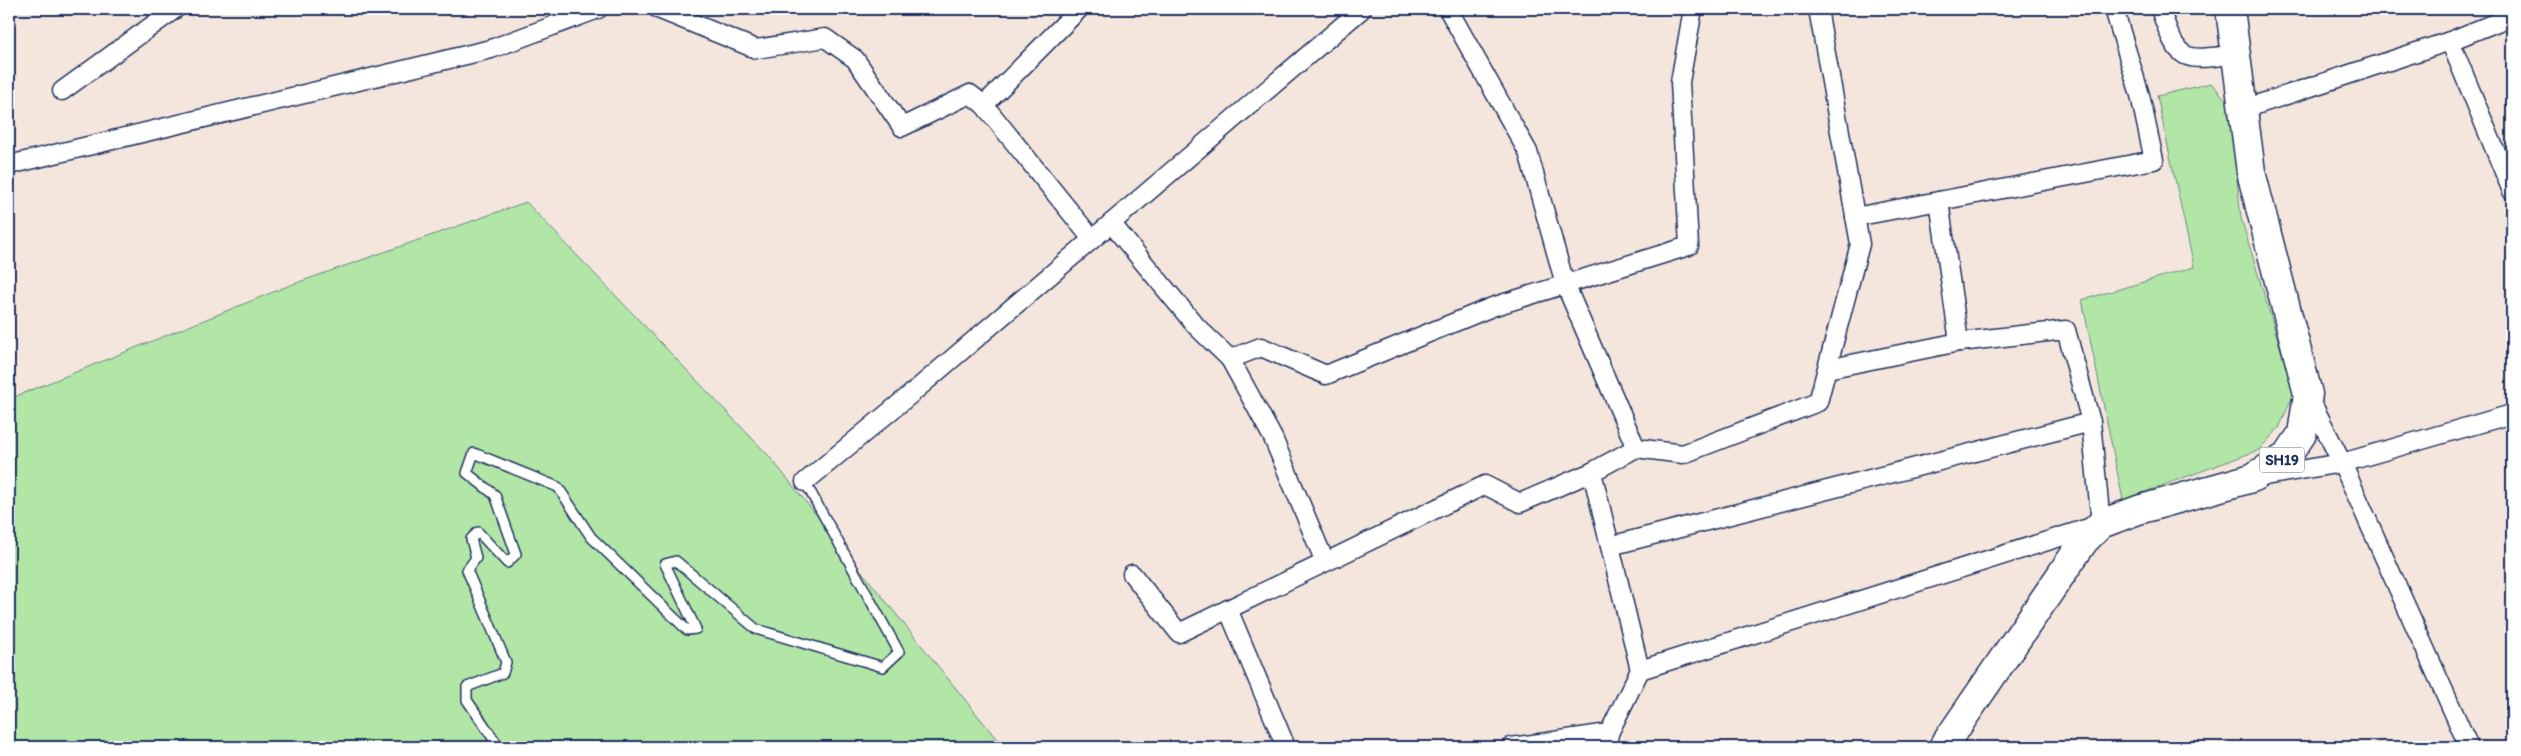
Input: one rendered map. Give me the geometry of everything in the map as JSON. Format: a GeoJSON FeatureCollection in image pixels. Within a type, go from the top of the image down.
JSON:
{"type":"FeatureCollection","features":[{"type":"Feature","properties":{"kind":"main road","name":"SH19"},"geometry":{"type":"LineString","coordinates":[[1943,747],[2084,541],[2101,524],[2138,510],[2252,478],[2287,456],[2302,434],[2308,394],[2251,172],[2230,9]]}},
{"type":"Feature","properties":{"kind":"street"},"geometry":{"type":"LineString","coordinates":[[62,91],[175,9]]}},
{"type":"Feature","properties":{"kind":"street"},"geometry":{"type":"LineString","coordinates":[[9,165],[491,48],[598,9]]}},
{"type":"Feature","properties":{"kind":"street"},"geometry":{"type":"LineString","coordinates":[[658,9],[756,49],[825,38],[855,59],[902,127],[970,94],[984,105],[1092,240]]}},
{"type":"Feature","properties":{"kind":"street"},"geometry":{"type":"LineString","coordinates":[[984,105],[1079,9]]}},
{"type":"Feature","properties":{"kind":"street"},"geometry":{"type":"LineString","coordinates":[[805,482],[1362,9]]}},
{"type":"Feature","properties":{"kind":"street"},"geometry":{"type":"LineString","coordinates":[[1448,9],[1528,152],[1565,284],[1636,448]]}},
{"type":"Feature","properties":{"kind":"street"},"geometry":{"type":"LineString","coordinates":[[1230,359],[1261,347],[1326,375],[1492,307],[1688,246],[1680,82],[1693,9]]}},
{"type":"Feature","properties":{"kind":"street"},"geometry":{"type":"LineString","coordinates":[[1132,574],[1180,633],[1485,485],[1520,502],[1592,472],[1636,448],[1683,454],[1818,402],[1860,244],[1818,9]]}},
{"type":"Feature","properties":{"kind":"street"},"geometry":{"type":"LineString","coordinates":[[1855,217],[2154,160],[2140,95],[2114,9]]}},
{"type":"Feature","properties":{"kind":"street"},"geometry":{"type":"LineString","coordinates":[[2160,9],[2176,49],[2189,57],[2204,59],[2236,54]]}},
{"type":"Feature","properties":{"kind":"street"},"geometry":{"type":"LineString","coordinates":[[2244,109],[2450,41],[2512,16]]}},
{"type":"Feature","properties":{"kind":"street"},"geometry":{"type":"LineString","coordinates":[[2450,41],[2512,191]]}},
{"type":"Feature","properties":{"kind":"street"},"geometry":{"type":"LineString","coordinates":[[1939,201],[1959,342]]}},
{"type":"Feature","properties":{"kind":"street"},"geometry":{"type":"LineString","coordinates":[[1111,223],[1196,326],[1230,359],[1273,438],[1325,562]]}},
{"type":"Feature","properties":{"kind":"street"},"geometry":{"type":"LineString","coordinates":[[1640,670],[2101,524],[2091,422],[2066,330],[1959,342],[1827,369]]}},
{"type":"Feature","properties":{"kind":"street"},"geometry":{"type":"LineString","coordinates":[[2308,394],[2342,463],[2469,747]]}},
{"type":"Feature","properties":{"kind":"street"},"geometry":{"type":"LineString","coordinates":[[2252,478],[2342,463],[2512,414]]}},
{"type":"Feature","properties":{"kind":"street"},"geometry":{"type":"LineString","coordinates":[[1610,546],[2091,422]]}},
{"type":"Feature","properties":{"kind":"street"},"geometry":{"type":"LineString","coordinates":[[1511,747],[1608,740],[1640,670],[1592,472]]}},
{"type":"Feature","properties":{"kind":"street"},"geometry":{"type":"LineString","coordinates":[[1228,610],[1286,747]]}},
{"type":"Feature","properties":{"kind":"lane"},"geometry":{"type":"LineString","coordinates":[[499,747],[467,700],[467,687],[503,673],[506,662],[467,570],[476,558],[471,539],[478,532],[506,563],[516,554],[495,496],[467,473],[474,453],[558,487],[591,537],[687,630],[696,629],[665,564],[676,561],[756,629],[883,667],[899,652],[805,482]]}},
{"type":"Feature","properties":{"kind":"green space"},"geometry":{"type":"Polygon","coordinates":[[[2211,83],[2229,103],[2241,218],[2294,393],[2279,428],[2259,450],[2123,500],[2082,300],[2194,267],[2157,96],[2211,83]]]}},
{"type":"Feature","properties":{"kind":"green space"},"geometry":{"type":"Polygon","coordinates":[[[526,202],[769,456],[1003,747],[9,747],[9,399],[288,286],[526,202]]]}}]}
